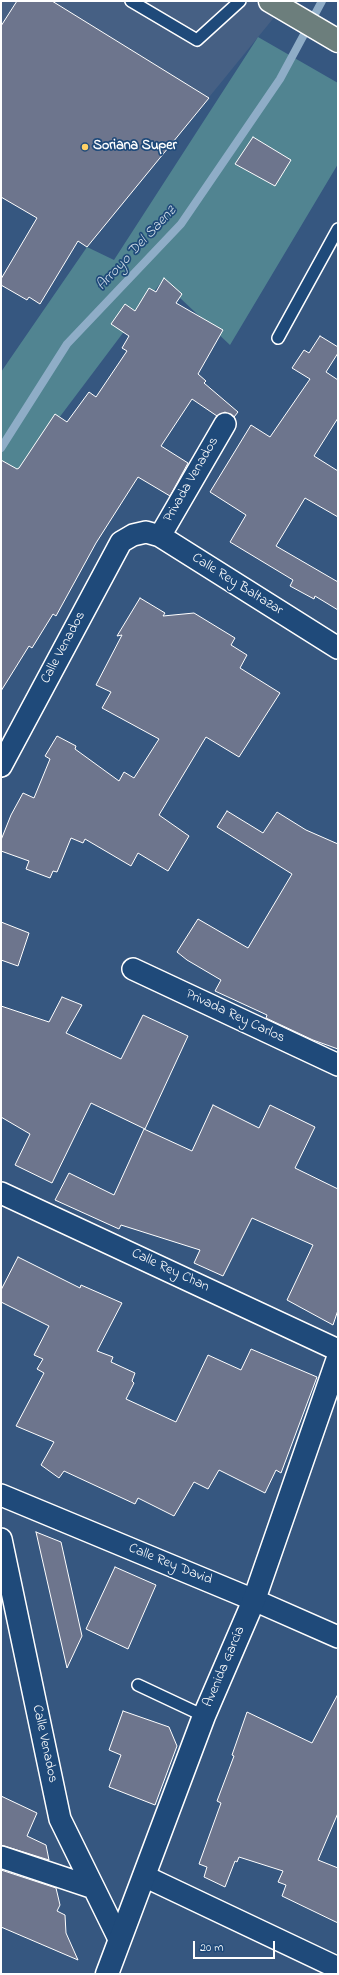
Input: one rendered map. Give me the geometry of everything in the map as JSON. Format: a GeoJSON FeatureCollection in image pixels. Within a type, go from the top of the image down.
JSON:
{"type":"FeatureCollection","features":[{"type":"Feature","properties":{"kind":"main road"},"geometry":{"type":"LineString","coordinates":[[274,3],[338,41]]}},
{"type":"Feature","properties":{"kind":"main road","name":"Avenida García"},"geometry":{"type":"LineString","coordinates":[[107,1974],[204,1716],[254,1600],[338,1358]]}},
{"type":"Feature","properties":{"kind":"street","name":"Privada Venados"},"geometry":{"type":"LineString","coordinates":[[160,536],[225,424]]}},
{"type":"Feature","properties":{"kind":"street","name":"Calle Rey Baltazar"},"geometry":{"type":"LineString","coordinates":[[133,535],[146,532],[160,536],[338,648]]}},
{"type":"Feature","properties":{"kind":"street","name":"Calle Venados"},"geometry":{"type":"LineString","coordinates":[[1,766],[121,542],[133,535]]}},
{"type":"Feature","properties":{"kind":"street","name":"Privada Rey Carlos"},"geometry":{"type":"LineString","coordinates":[[133,969],[338,1065]]}},
{"type":"Feature","properties":{"kind":"street","name":"Calle Rey Chan"},"geometry":{"type":"LineString","coordinates":[[1,1193],[338,1350]]}},
{"type":"Feature","properties":{"kind":"street","name":"Calle Rey David"},"geometry":{"type":"LineString","coordinates":[[1,1495],[254,1600],[338,1637]]}},
{"type":"Feature","properties":{"kind":"street","name":"Calle Venados"},"geometry":{"type":"LineString","coordinates":[[1,1539],[60,1819],[119,1939]]}},
{"type":"Feature","properties":{"kind":"street"},"geometry":{"type":"LineString","coordinates":[[1,1857],[94,1888]]}},
{"type":"Feature","properties":{"kind":"street"},"geometry":{"type":"LineString","coordinates":[[144,1876],[338,1968]]}},
{"type":"Feature","properties":{"kind":"lane"},"geometry":{"type":"LineString","coordinates":[[131,1],[197,40],[240,1]]}},
{"type":"Feature","properties":{"kind":"lane"},"geometry":{"type":"LineString","coordinates":[[278,338],[338,229]]}},
{"type":"Feature","properties":{"kind":"lane"},"geometry":{"type":"LineString","coordinates":[[138,1685],[204,1716]]}},
{"type":"Feature","properties":{"kind":"shaded area","name":"Soriana Super"},"geometry":{"type":"Polygon","coordinates":[[[1,1],[254,1],[276,15],[87,247],[1,197],[1,1]]]}},
{"type":"Feature","properties":{"kind":"green space"},"geometry":{"type":"Polygon","coordinates":[[[258,37],[338,83],[338,164],[230,345],[162,281],[1,495],[1,372],[87,247],[114,260],[258,37]]]}},
{"type":"Feature","properties":{"kind":"building","name":"Soriana Super"},"geometry":{"type":"Polygon","coordinates":[[[17,1],[52,1],[209,98],[87,247],[78,241],[40,304],[29,297],[27,300],[1,285],[1,279],[37,218],[1,197],[1,26],[17,1]]]}},
{"type":"Feature","properties":{"kind":"building"},"geometry":{"type":"Polygon","coordinates":[[[253,137],[291,160],[275,186],[235,164],[253,137]]]}},
{"type":"Feature","properties":{"kind":"building"},"geometry":{"type":"Polygon","coordinates":[[[164,278],[182,294],[176,303],[223,330],[198,374],[206,381],[204,383],[238,412],[234,417],[225,412],[217,416],[192,399],[161,446],[188,463],[170,496],[138,477],[96,543],[56,616],[53,614],[32,648],[29,646],[1,691],[1,460],[17,469],[19,468],[55,414],[67,422],[89,392],[96,397],[127,351],[122,348],[129,336],[111,324],[125,304],[135,311],[149,288],[156,292],[164,278]]]}},
{"type":"Feature","properties":{"kind":"building"},"geometry":{"type":"Polygon","coordinates":[[[320,336],[338,347],[338,353],[326,372],[338,380],[338,418],[314,456],[338,471],[338,517],[305,498],[276,546],[338,582],[338,610],[315,596],[314,599],[290,586],[293,580],[230,542],[246,515],[210,492],[251,425],[270,437],[310,379],[292,368],[304,350],[309,353],[320,336]]]}},
{"type":"Feature","properties":{"kind":"building"},"geometry":{"type":"Polygon","coordinates":[[[140,598],[165,613],[163,616],[194,613],[235,638],[231,645],[247,655],[240,668],[280,693],[239,757],[206,737],[159,815],[189,836],[168,871],[138,853],[131,866],[85,839],[83,843],[71,838],[57,872],[53,871],[50,878],[26,869],[29,861],[1,851],[1,840],[11,815],[23,793],[34,798],[50,759],[45,756],[57,736],[76,746],[75,749],[119,781],[124,772],[134,778],[159,739],[102,708],[111,692],[96,685],[122,635],[117,636],[140,598]]]}},
{"type":"Feature","properties":{"kind":"building"},"geometry":{"type":"Polygon","coordinates":[[[227,811],[263,833],[277,812],[306,830],[338,844],[338,1049],[313,1040],[266,1018],[267,1015],[215,991],[221,980],[187,960],[177,952],[198,919],[248,948],[292,874],[217,827],[227,811]]]}},
{"type":"Feature","properties":{"kind":"building"},"geometry":{"type":"Polygon","coordinates":[[[1,922],[29,933],[18,966],[1,960],[1,922]]]}},
{"type":"Feature","properties":{"kind":"building"},"geometry":{"type":"Polygon","coordinates":[[[62,997],[82,1005],[66,1033],[121,1059],[143,1015],[188,1036],[145,1129],[91,1103],[52,1183],[15,1165],[30,1134],[1,1117],[1,1006],[49,1022],[62,997]]]}},
{"type":"Feature","properties":{"kind":"building"},"geometry":{"type":"Polygon","coordinates":[[[213,1105],[259,1128],[270,1105],[315,1127],[295,1168],[338,1189],[338,1310],[333,1325],[287,1300],[313,1245],[252,1218],[223,1276],[194,1263],[200,1250],[121,1225],[119,1229],[55,1200],[69,1173],[114,1195],[144,1129],[192,1151],[213,1105]]]}},
{"type":"Feature","properties":{"kind":"building"},"geometry":{"type":"Polygon","coordinates":[[[18,1257],[80,1288],[81,1285],[122,1303],[97,1351],[113,1357],[111,1362],[135,1373],[132,1381],[134,1383],[126,1399],[176,1422],[208,1355],[241,1370],[251,1349],[317,1377],[281,1473],[276,1470],[265,1493],[219,1470],[208,1489],[194,1482],[174,1516],[138,1498],[135,1504],[64,1471],[59,1478],[41,1465],[54,1442],[16,1426],[44,1373],[37,1369],[43,1359],[34,1355],[49,1326],[1,1302],[1,1290],[18,1257]]]}},
{"type":"Feature","properties":{"kind":"building"},"geometry":{"type":"Polygon","coordinates":[[[36,1532],[61,1542],[82,1636],[67,1668],[36,1532]]]}},
{"type":"Feature","properties":{"kind":"building"},"geometry":{"type":"Polygon","coordinates":[[[115,1567],[156,1585],[128,1649],[86,1629],[115,1567]]]}},
{"type":"Feature","properties":{"kind":"building"},"geometry":{"type":"Polygon","coordinates":[[[338,1694],[338,1813],[318,1860],[338,1868],[338,1923],[282,1896],[286,1885],[278,1882],[283,1871],[239,1857],[237,1862],[235,1861],[225,1887],[204,1877],[207,1867],[199,1864],[221,1803],[217,1801],[234,1756],[232,1755],[247,1712],[312,1743],[338,1694]]]}},
{"type":"Feature","properties":{"kind":"building"},"geometry":{"type":"Polygon","coordinates":[[[123,1711],[169,1727],[177,1746],[155,1805],[109,1787],[121,1755],[109,1750],[123,1711]]]}},
{"type":"Feature","properties":{"kind":"building"},"geometry":{"type":"Polygon","coordinates":[[[1,1796],[37,1813],[27,1836],[46,1845],[49,1860],[1,1845],[1,1796]]]}},
{"type":"Feature","properties":{"kind":"building"},"geometry":{"type":"Polygon","coordinates":[[[1,1870],[56,1888],[60,1905],[57,1911],[65,1915],[66,1933],[78,1960],[1,1927],[1,1870]]]}},
{"type":"Feature","properties":{"kind":"waterway","name":"Arroyo Del Saenz"},"geometry":{"type":"LineString","coordinates":[[1,448],[67,344],[181,224],[280,79],[322,1]]}},
{"type":"Feature","properties":{"kind":"place","name":"Soriana Super"},"geometry":{"type":"Point","coordinates":[85,147]}}]}
